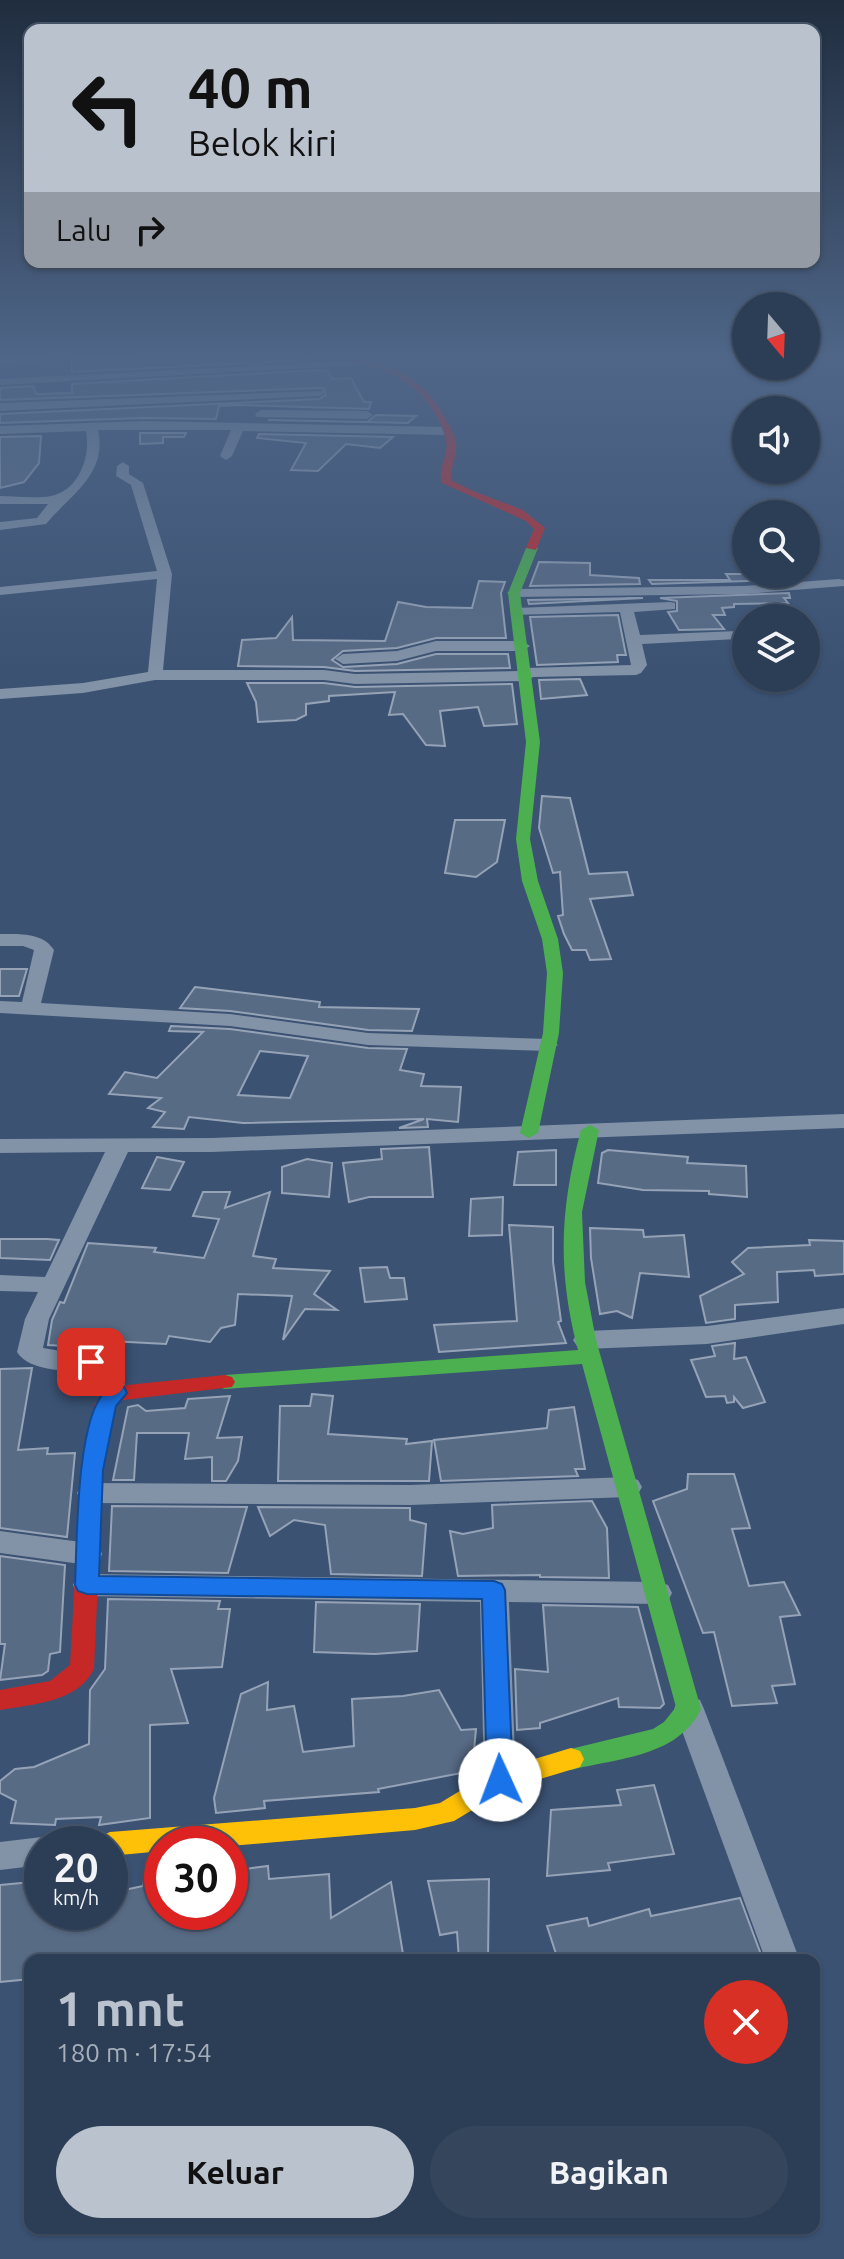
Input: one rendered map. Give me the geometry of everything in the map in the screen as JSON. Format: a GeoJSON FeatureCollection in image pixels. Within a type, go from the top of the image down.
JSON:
{"type":"FeatureCollection","features":[{"type":"Feature","properties":{"kind":"street"},"geometry":{"type":"LineString","coordinates":[[0,526],[41,521],[59,500],[72,493],[89,462]]}},
{"type":"Feature","properties":{"kind":"street"},"geometry":{"type":"LineString","coordinates":[[448,462],[443,471],[446,481],[468,495],[532,517],[540,528],[515,602],[533,742],[523,839],[530,881],[550,939],[555,973],[548,1045],[529,1133]]}},
{"type":"Feature","properties":{"kind":"street"},"geometry":{"type":"LineString","coordinates":[[123,466],[122,476],[137,483],[165,574],[155,675]]}},
{"type":"Feature","properties":{"kind":"street"},"geometry":{"type":"LineString","coordinates":[[0,500],[59,500]]}},
{"type":"Feature","properties":{"kind":"street"},"geometry":{"type":"LineString","coordinates":[[0,591],[165,574]]}},
{"type":"Feature","properties":{"kind":"street"},"geometry":{"type":"LineString","coordinates":[[820,582],[839,583]]}},
{"type":"Feature","properties":{"kind":"street"},"geometry":{"type":"LineString","coordinates":[[515,602],[732,585]]}},
{"type":"Feature","properties":{"kind":"street"},"geometry":{"type":"LineString","coordinates":[[515,602],[626,608],[738,603]]}},
{"type":"Feature","properties":{"kind":"street"},"geometry":{"type":"LineString","coordinates":[[0,694],[83,688],[155,675],[324,675],[355,679],[636,670],[639,665],[626,608]]}},
{"type":"Feature","properties":{"kind":"street"},"geometry":{"type":"LineString","coordinates":[[633,640],[732,635]]}},
{"type":"Feature","properties":{"kind":"street"},"geometry":{"type":"LineString","coordinates":[[343,659],[397,656],[436,646],[522,646]]}},
{"type":"Feature","properties":{"kind":"street"},"geometry":{"type":"LineString","coordinates":[[0,940],[25,940],[42,946],[44,950],[30,1009]]}},
{"type":"Feature","properties":{"kind":"street"},"geometry":{"type":"LineString","coordinates":[[0,1007],[230,1020],[368,1039],[548,1045]]}},
{"type":"Feature","properties":{"kind":"street"},"geometry":{"type":"LineString","coordinates":[[0,1146],[529,1133],[844,1121]]}},
{"type":"Feature","properties":{"kind":"street"},"geometry":{"type":"LineString","coordinates":[[590,1130],[577,1180],[569,1242],[589,1348],[689,1709],[780,1953]]}},
{"type":"Feature","properties":{"kind":"street"},"geometry":{"type":"LineString","coordinates":[[117,1393],[100,1365],[42,1358],[30,1352],[37,1319],[120,1145]]}},
{"type":"Feature","properties":{"kind":"street"},"geometry":{"type":"LineString","coordinates":[[0,1283],[53,1285]]}},
{"type":"Feature","properties":{"kind":"street"},"geometry":{"type":"LineString","coordinates":[[0,1700],[57,1692],[75,1681],[82,1669],[92,1470],[106,1403],[117,1393],[162,1386],[589,1348],[844,1316]]}},
{"type":"Feature","properties":{"kind":"street"},"geometry":{"type":"LineString","coordinates":[[91,1493],[329,1496],[628,1487]]}},
{"type":"Feature","properties":{"kind":"street"},"geometry":{"type":"LineString","coordinates":[[0,1542],[88,1554]]}},
{"type":"Feature","properties":{"kind":"street"},"geometry":{"type":"LineString","coordinates":[[87,1585],[658,1593]]}},
{"type":"Feature","properties":{"kind":"street"},"geometry":{"type":"LineString","coordinates":[[494,1590],[500,1780]]}},
{"type":"Feature","properties":{"kind":"street"},"geometry":{"type":"LineString","coordinates":[[128,1843],[415,1819],[445,1813],[500,1780],[659,1738],[673,1729],[689,1709]]}},
{"type":"Feature","properties":{"kind":"street"},"geometry":{"type":"LineString","coordinates":[[0,1856],[24,1853]]}},
{"type":"Feature","properties":{"kind":"building"},"geometry":{"type":"Polygon","coordinates":[[[0,462],[39,462],[24,482],[0,488],[0,462]]]}},
{"type":"Feature","properties":{"kind":"building"},"geometry":{"type":"Polygon","coordinates":[[[295,462],[327,462],[318,471],[291,470],[295,462]]]}},
{"type":"Feature","properties":{"kind":"building"},"geometry":{"type":"Polygon","coordinates":[[[539,562],[590,563],[590,575],[639,578],[640,584],[530,586],[539,562]]]}},
{"type":"Feature","properties":{"kind":"building"},"geometry":{"type":"Polygon","coordinates":[[[726,574],[732,574],[732,582],[652,584],[649,580],[730,580],[726,574]]]}},
{"type":"Feature","properties":{"kind":"building"},"geometry":{"type":"Polygon","coordinates":[[[479,581],[505,582],[501,593],[506,638],[436,638],[397,648],[343,651],[332,660],[343,667],[397,664],[436,654],[508,654],[510,668],[355,671],[324,667],[238,666],[242,640],[276,638],[292,617],[293,640],[385,641],[398,602],[426,607],[472,608],[479,581]]]}},
{"type":"Feature","properties":{"kind":"building"},"geometry":{"type":"Polygon","coordinates":[[[789,593],[790,598],[784,598],[788,603],[732,604],[732,607],[722,608],[725,615],[713,615],[724,629],[679,630],[668,612],[677,611],[677,601],[660,598],[789,593]]]}},
{"type":"Feature","properties":{"kind":"building"},"geometry":{"type":"Polygon","coordinates":[[[643,598],[529,604],[528,600],[643,598]]]}},
{"type":"Feature","properties":{"kind":"building"},"geometry":{"type":"Polygon","coordinates":[[[618,615],[626,655],[617,655],[618,662],[537,665],[530,617],[618,615]]]}},
{"type":"Feature","properties":{"kind":"building"},"geometry":{"type":"Polygon","coordinates":[[[580,679],[587,695],[541,699],[539,680],[580,679]]]}},
{"type":"Feature","properties":{"kind":"building"},"geometry":{"type":"Polygon","coordinates":[[[247,683],[324,683],[355,687],[512,684],[517,724],[484,726],[478,707],[440,711],[445,746],[426,745],[403,714],[389,715],[395,692],[329,696],[329,701],[306,704],[306,715],[296,720],[258,722],[256,702],[247,683]]]}},
{"type":"Feature","properties":{"kind":"building"},"geometry":{"type":"Polygon","coordinates":[[[542,796],[570,798],[589,874],[627,872],[633,895],[590,899],[611,959],[590,960],[586,950],[572,950],[564,934],[558,916],[563,915],[560,872],[553,873],[539,828],[542,796]]]}},
{"type":"Feature","properties":{"kind":"building"},"geometry":{"type":"Polygon","coordinates":[[[455,820],[505,820],[497,862],[476,877],[445,873],[455,820]]]}},
{"type":"Feature","properties":{"kind":"building"},"geometry":{"type":"Polygon","coordinates":[[[0,969],[27,969],[19,996],[0,996],[0,969]]]}},
{"type":"Feature","properties":{"kind":"building"},"geometry":{"type":"Polygon","coordinates":[[[195,987],[320,1002],[319,1007],[419,1009],[412,1031],[368,1030],[230,1011],[180,1008],[195,987]]]}},
{"type":"Feature","properties":{"kind":"building"},"geometry":{"type":"Polygon","coordinates":[[[171,1026],[230,1029],[368,1048],[407,1049],[400,1070],[424,1074],[421,1086],[461,1087],[458,1122],[427,1119],[428,1127],[399,1128],[424,1119],[243,1123],[189,1117],[184,1129],[153,1127],[165,1112],[148,1108],[161,1098],[109,1094],[125,1072],[157,1078],[203,1032],[169,1031],[171,1026]],[[260,1051],[238,1095],[290,1098],[308,1056],[260,1051]]]}},
{"type":"Feature","properties":{"kind":"building"},"geometry":{"type":"Polygon","coordinates":[[[429,1147],[433,1197],[369,1197],[349,1202],[343,1163],[382,1159],[381,1149],[429,1147]]]}},
{"type":"Feature","properties":{"kind":"building"},"geometry":{"type":"Polygon","coordinates":[[[556,1150],[556,1185],[514,1185],[518,1152],[556,1150]]]}},
{"type":"Feature","properties":{"kind":"building"},"geometry":{"type":"Polygon","coordinates":[[[608,1150],[688,1157],[687,1163],[746,1166],[747,1197],[709,1194],[709,1191],[643,1190],[598,1183],[602,1153],[608,1150]]]}},
{"type":"Feature","properties":{"kind":"building"},"geometry":{"type":"Polygon","coordinates":[[[157,1157],[184,1162],[170,1190],[142,1188],[157,1157]]]}},
{"type":"Feature","properties":{"kind":"building"},"geometry":{"type":"Polygon","coordinates":[[[307,1159],[332,1163],[329,1197],[282,1193],[282,1167],[307,1159]]]}},
{"type":"Feature","properties":{"kind":"building"},"geometry":{"type":"Polygon","coordinates":[[[203,1192],[230,1192],[225,1208],[270,1192],[253,1256],[276,1259],[273,1268],[330,1271],[314,1294],[337,1310],[305,1309],[283,1340],[292,1296],[238,1294],[235,1325],[221,1328],[210,1342],[169,1336],[166,1344],[71,1339],[65,1346],[48,1345],[52,1320],[60,1302],[64,1303],[88,1243],[156,1248],[154,1252],[204,1258],[219,1219],[193,1216],[203,1192]]]}},
{"type":"Feature","properties":{"kind":"building"},"geometry":{"type":"Polygon","coordinates":[[[503,1197],[502,1235],[469,1236],[471,1199],[503,1197]]]}},
{"type":"Feature","properties":{"kind":"building"},"geometry":{"type":"Polygon","coordinates":[[[509,1225],[553,1227],[553,1262],[561,1321],[558,1322],[566,1343],[439,1352],[434,1325],[517,1321],[509,1225]]]}},
{"type":"Feature","properties":{"kind":"building"},"geometry":{"type":"Polygon","coordinates":[[[590,1228],[643,1230],[644,1237],[684,1235],[689,1277],[640,1273],[632,1318],[617,1311],[600,1314],[591,1258],[590,1228]]]}},
{"type":"Feature","properties":{"kind":"building"},"geometry":{"type":"Polygon","coordinates":[[[0,1239],[59,1240],[50,1260],[0,1258],[0,1239]]]}},
{"type":"Feature","properties":{"kind":"building"},"geometry":{"type":"Polygon","coordinates":[[[809,1240],[844,1241],[844,1274],[815,1276],[814,1270],[777,1272],[778,1302],[735,1305],[735,1319],[706,1323],[700,1296],[744,1274],[732,1262],[748,1248],[810,1245],[809,1240]]]}},
{"type":"Feature","properties":{"kind":"building"},"geometry":{"type":"Polygon","coordinates":[[[387,1267],[390,1278],[404,1278],[407,1299],[365,1302],[360,1268],[387,1267]]]}},
{"type":"Feature","properties":{"kind":"building"},"geometry":{"type":"Polygon","coordinates":[[[735,1343],[734,1359],[746,1357],[765,1402],[743,1408],[734,1397],[734,1402],[727,1403],[725,1396],[706,1397],[691,1360],[715,1356],[712,1346],[735,1343]]]}},
{"type":"Feature","properties":{"kind":"building"},"geometry":{"type":"Polygon","coordinates":[[[32,1368],[18,1450],[48,1448],[47,1454],[75,1453],[67,1537],[0,1528],[0,1369],[32,1368]]]}},
{"type":"Feature","properties":{"kind":"building"},"geometry":{"type":"Polygon","coordinates":[[[312,1394],[333,1396],[328,1434],[407,1439],[406,1444],[432,1441],[429,1481],[278,1481],[280,1406],[310,1406],[312,1394]]]}},
{"type":"Feature","properties":{"kind":"building"},"geometry":{"type":"Polygon","coordinates":[[[230,1396],[217,1438],[242,1437],[238,1461],[226,1481],[212,1481],[212,1457],[185,1459],[189,1433],[137,1433],[134,1480],[113,1480],[128,1407],[138,1405],[146,1411],[185,1408],[188,1399],[230,1396]]]}},
{"type":"Feature","properties":{"kind":"building"},"geometry":{"type":"Polygon","coordinates":[[[574,1407],[585,1469],[575,1469],[578,1476],[441,1481],[434,1440],[547,1428],[549,1410],[574,1407]]]}},
{"type":"Feature","properties":{"kind":"building"},"geometry":{"type":"Polygon","coordinates":[[[688,1474],[734,1474],[750,1528],[732,1529],[749,1586],[784,1582],[800,1615],[780,1617],[795,1684],[772,1686],[777,1703],[732,1706],[714,1632],[703,1633],[653,1501],[687,1489],[688,1474]]]}},
{"type":"Feature","properties":{"kind":"building"},"geometry":{"type":"Polygon","coordinates":[[[592,1501],[607,1528],[609,1578],[458,1576],[450,1531],[463,1534],[493,1528],[492,1505],[592,1501]]]}},
{"type":"Feature","properties":{"kind":"building"},"geometry":{"type":"Polygon","coordinates":[[[112,1506],[247,1507],[228,1573],[109,1571],[112,1506]]]}},
{"type":"Feature","properties":{"kind":"building"},"geometry":{"type":"Polygon","coordinates":[[[258,1507],[410,1508],[410,1520],[426,1524],[422,1576],[331,1574],[325,1525],[294,1520],[270,1536],[258,1507]]]}},
{"type":"Feature","properties":{"kind":"building"},"geometry":{"type":"Polygon","coordinates":[[[0,1556],[65,1565],[60,1652],[50,1654],[48,1671],[42,1675],[0,1680],[5,1644],[0,1644],[0,1556]]]}},
{"type":"Feature","properties":{"kind":"building"},"geometry":{"type":"Polygon","coordinates":[[[108,1599],[220,1601],[218,1609],[230,1609],[222,1667],[171,1669],[188,1723],[150,1725],[150,1818],[99,1825],[101,1817],[56,1819],[55,1825],[11,1823],[16,1801],[0,1793],[0,1781],[15,1769],[34,1767],[89,1744],[90,1690],[105,1669],[108,1599]]]}},
{"type":"Feature","properties":{"kind":"building"},"geometry":{"type":"Polygon","coordinates":[[[316,1602],[420,1604],[417,1651],[375,1654],[314,1652],[316,1602]]]}},
{"type":"Feature","properties":{"kind":"building"},"geometry":{"type":"Polygon","coordinates":[[[543,1605],[638,1607],[664,1704],[660,1708],[619,1707],[618,1698],[540,1723],[540,1728],[517,1730],[515,1669],[548,1672],[543,1605]]]}},
{"type":"Feature","properties":{"kind":"building"},"geometry":{"type":"Polygon","coordinates":[[[268,1682],[267,1710],[294,1706],[303,1752],[354,1746],[352,1699],[439,1690],[461,1730],[476,1729],[472,1771],[378,1789],[379,1792],[264,1801],[265,1808],[216,1813],[214,1798],[241,1694],[268,1682]]]}},
{"type":"Feature","properties":{"kind":"building"},"geometry":{"type":"Polygon","coordinates":[[[654,1785],[674,1854],[608,1863],[610,1870],[547,1876],[551,1810],[621,1805],[617,1790],[654,1785]]]}},
{"type":"Feature","properties":{"kind":"building"},"geometry":{"type":"Polygon","coordinates":[[[268,1866],[269,1879],[329,1874],[331,1918],[391,1882],[403,1954],[24,1954],[24,1980],[0,1982],[0,1885],[24,1883],[24,1930],[128,1930],[128,1889],[143,1886],[143,1882],[144,1930],[248,1930],[248,1869],[268,1866]]]}},
{"type":"Feature","properties":{"kind":"building"},"geometry":{"type":"Polygon","coordinates":[[[489,1879],[488,1954],[459,1954],[457,1932],[440,1935],[428,1881],[489,1879]]]}},
{"type":"Feature","properties":{"kind":"building"},"geometry":{"type":"Polygon","coordinates":[[[740,1898],[761,1954],[556,1954],[547,1926],[587,1918],[589,1926],[649,1909],[651,1916],[740,1898]]]}},
{"type":"Feature","properties":{"kind":"traffic: fast"},"geometry":{"type":"LineString","coordinates":[[529,1133],[551,1033],[555,973],[550,939],[530,881],[523,839],[533,742],[514,593],[532,548]]}},
{"type":"Feature","properties":{"kind":"traffic: fast"},"geometry":{"type":"LineString","coordinates":[[571,1759],[659,1738],[673,1729],[689,1709],[586,1340],[575,1282],[573,1212],[590,1130]]}},
{"type":"Feature","properties":{"kind":"traffic: fast"},"geometry":{"type":"LineString","coordinates":[[225,1382],[591,1356]]}},
{"type":"Feature","properties":{"kind":"traffic: slow"},"geometry":{"type":"LineString","coordinates":[[128,1843],[415,1819],[445,1813],[500,1780],[571,1759]]}},
{"type":"Feature","properties":{"kind":"traffic: jam"},"geometry":{"type":"LineString","coordinates":[[447,462],[446,481],[470,494],[519,512],[540,528],[532,548]]}},
{"type":"Feature","properties":{"kind":"traffic: jam"},"geometry":{"type":"LineString","coordinates":[[0,1700],[56,1690],[82,1669],[92,1470],[106,1403],[117,1393],[225,1382]]}},
{"type":"Feature","properties":{"kind":"route"},"geometry":{"type":"LineString","coordinates":[[91,1362],[105,1368],[117,1393],[106,1403],[92,1470],[87,1585],[494,1590],[500,1780]]}}]}
